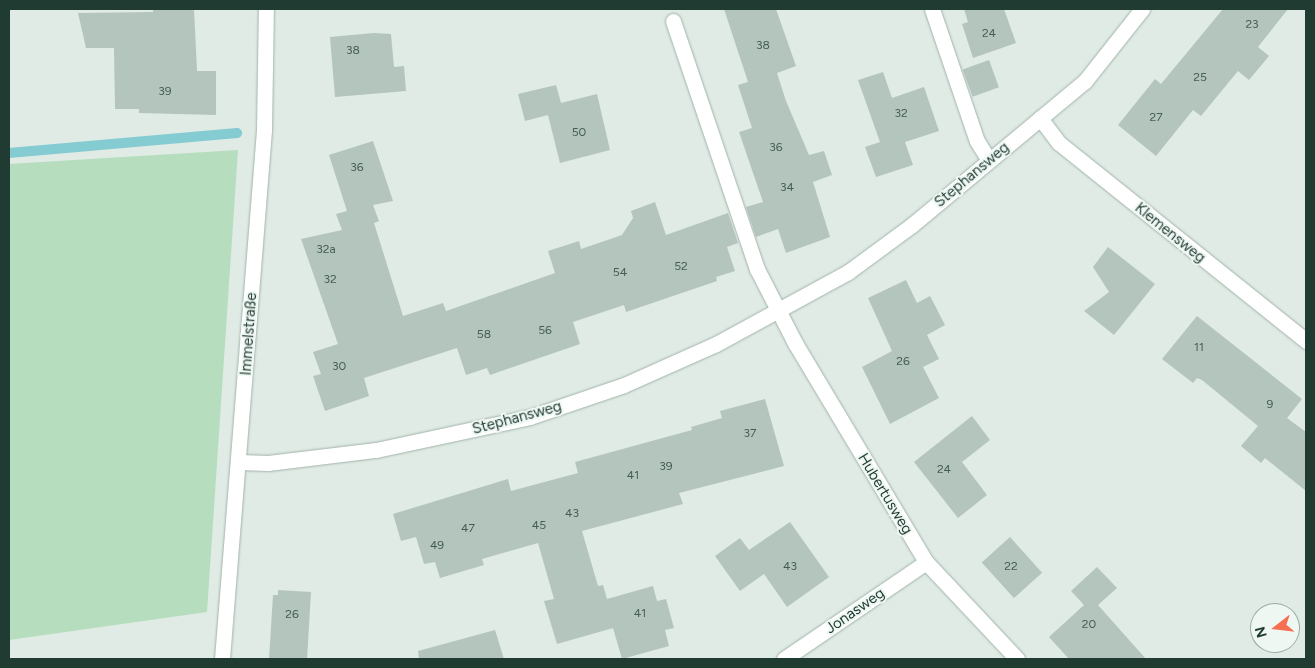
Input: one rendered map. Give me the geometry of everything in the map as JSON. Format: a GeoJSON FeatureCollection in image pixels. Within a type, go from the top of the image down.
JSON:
{"type":"FeatureCollection","features":[{"type":"Feature","properties":{"kind":"street","name":"Immelstraße"},"geometry":{"type":"LineString","coordinates":[[222,659],[264,130],[266,9]]}},
{"type":"Feature","properties":{"kind":"street"},"geometry":{"type":"LineString","coordinates":[[932,9],[977,142],[989,160]]}},
{"type":"Feature","properties":{"kind":"street","name":"Stephansweg"},"geometry":{"type":"LineString","coordinates":[[239,462],[268,462],[376,450],[530,417],[624,385],[716,344],[848,272],[912,225],[1085,81],[1142,9]]}},
{"type":"Feature","properties":{"kind":"street"},"geometry":{"type":"LineString","coordinates":[[673,21],[757,268],[777,311]]}},
{"type":"Feature","properties":{"kind":"street","name":"Klemensweg"},"geometry":{"type":"LineString","coordinates":[[1040,118],[1058,144],[1306,341]]}},
{"type":"Feature","properties":{"kind":"street","name":"Hubertusweg"},"geometry":{"type":"LineString","coordinates":[[777,311],[926,562],[1017,659]]}},
{"type":"Feature","properties":{"kind":"street","name":"Jonasweg"},"geometry":{"type":"LineString","coordinates":[[784,659],[926,562]]}},
{"type":"Feature","properties":{"kind":"green space"},"geometry":{"type":"Polygon","coordinates":[[[238,150],[207,612],[9,640],[9,164],[238,150]]]}},
{"type":"Feature","properties":{"kind":"building"},"geometry":{"type":"Polygon","coordinates":[[[153,9],[194,9],[197,71],[216,71],[216,115],[139,113],[139,109],[115,109],[114,48],[86,48],[78,13],[153,12],[153,9]]]}},
{"type":"Feature","properties":{"kind":"building"},"geometry":{"type":"Polygon","coordinates":[[[724,9],[776,9],[796,66],[777,73],[786,101],[809,155],[824,151],[832,175],[813,182],[830,237],[786,253],[778,229],[756,237],[746,207],[763,202],[739,132],[752,128],[738,85],[748,82],[724,9]]]}},
{"type":"Feature","properties":{"kind":"building"},"geometry":{"type":"Polygon","coordinates":[[[964,9],[1004,9],[1016,43],[973,58],[962,24],[968,22],[964,9]]]}},
{"type":"Feature","properties":{"kind":"building"},"geometry":{"type":"Polygon","coordinates":[[[1223,9],[1288,9],[1258,47],[1269,56],[1249,80],[1238,71],[1201,116],[1193,110],[1156,156],[1118,125],[1155,79],[1161,84],[1223,9]]]}},
{"type":"Feature","properties":{"kind":"building"},"geometry":{"type":"Polygon","coordinates":[[[374,33],[391,34],[394,67],[404,66],[406,91],[335,97],[330,37],[374,33]]]}},
{"type":"Feature","properties":{"kind":"building"},"geometry":{"type":"Polygon","coordinates":[[[989,60],[999,87],[973,97],[963,70],[989,60]]]}},
{"type":"Feature","properties":{"kind":"building"},"geometry":{"type":"Polygon","coordinates":[[[883,72],[892,98],[924,87],[939,131],[905,142],[913,165],[876,177],[865,147],[880,142],[858,80],[883,72]]]}},
{"type":"Feature","properties":{"kind":"building"},"geometry":{"type":"Polygon","coordinates":[[[556,85],[561,103],[597,94],[610,150],[560,163],[548,115],[525,121],[518,94],[556,85]]]}},
{"type":"Feature","properties":{"kind":"building"},"geometry":{"type":"Polygon","coordinates":[[[373,141],[393,201],[373,205],[379,221],[374,223],[403,316],[443,303],[446,311],[555,273],[548,251],[579,241],[581,249],[622,235],[633,218],[631,211],[655,202],[666,235],[728,213],[738,243],[727,247],[735,271],[716,277],[717,281],[626,312],[624,305],[573,322],[580,344],[490,375],[487,368],[466,375],[457,348],[364,378],[369,396],[325,411],[313,376],[321,374],[313,352],[338,344],[301,239],[342,230],[336,214],[347,211],[329,155],[373,141]]]}},
{"type":"Feature","properties":{"kind":"building"},"geometry":{"type":"Polygon","coordinates":[[[1108,247],[1155,284],[1114,335],[1084,311],[1109,292],[1093,267],[1108,247]]]}},
{"type":"Feature","properties":{"kind":"building"},"geometry":{"type":"Polygon","coordinates":[[[906,280],[917,303],[930,296],[945,325],[927,335],[939,359],[923,367],[939,398],[890,424],[862,367],[892,351],[868,298],[906,280]]]}},
{"type":"Feature","properties":{"kind":"building"},"geometry":{"type":"Polygon","coordinates":[[[1197,316],[1302,399],[1287,418],[1306,432],[1306,491],[1265,458],[1261,463],[1241,446],[1258,426],[1202,380],[1197,378],[1193,383],[1162,359],[1197,316]]]}},
{"type":"Feature","properties":{"kind":"building"},"geometry":{"type":"Polygon","coordinates":[[[765,399],[784,466],[679,493],[683,504],[582,531],[598,586],[603,585],[607,599],[653,586],[657,601],[666,599],[674,628],[665,630],[669,646],[622,659],[613,628],[557,644],[544,601],[554,599],[538,543],[482,559],[484,565],[440,578],[435,562],[424,564],[416,537],[401,541],[393,514],[508,479],[511,491],[578,473],[575,462],[692,430],[691,427],[722,418],[720,411],[765,399]]]}},
{"type":"Feature","properties":{"kind":"building"},"geometry":{"type":"Polygon","coordinates":[[[972,416],[990,440],[962,462],[987,495],[958,518],[914,462],[972,416]]]}},
{"type":"Feature","properties":{"kind":"building"},"geometry":{"type":"Polygon","coordinates":[[[790,522],[829,577],[787,607],[764,574],[740,591],[715,556],[740,538],[749,550],[790,522]]]}},
{"type":"Feature","properties":{"kind":"building"},"geometry":{"type":"Polygon","coordinates":[[[1010,537],[1042,573],[1014,598],[982,562],[1010,537]]]}},
{"type":"Feature","properties":{"kind":"building"},"geometry":{"type":"Polygon","coordinates":[[[1097,567],[1117,588],[1098,605],[1146,659],[1069,659],[1049,637],[1084,605],[1071,591],[1097,567]]]}},
{"type":"Feature","properties":{"kind":"building"},"geometry":{"type":"Polygon","coordinates":[[[278,590],[311,592],[307,659],[269,659],[273,595],[278,595],[278,590]]]}},
{"type":"Feature","properties":{"kind":"building"},"geometry":{"type":"Polygon","coordinates":[[[495,630],[504,659],[419,659],[418,651],[495,630]]]}},
{"type":"Feature","properties":{"kind":"waterway"},"geometry":{"type":"LineString","coordinates":[[9,153],[237,133]]}}]}
